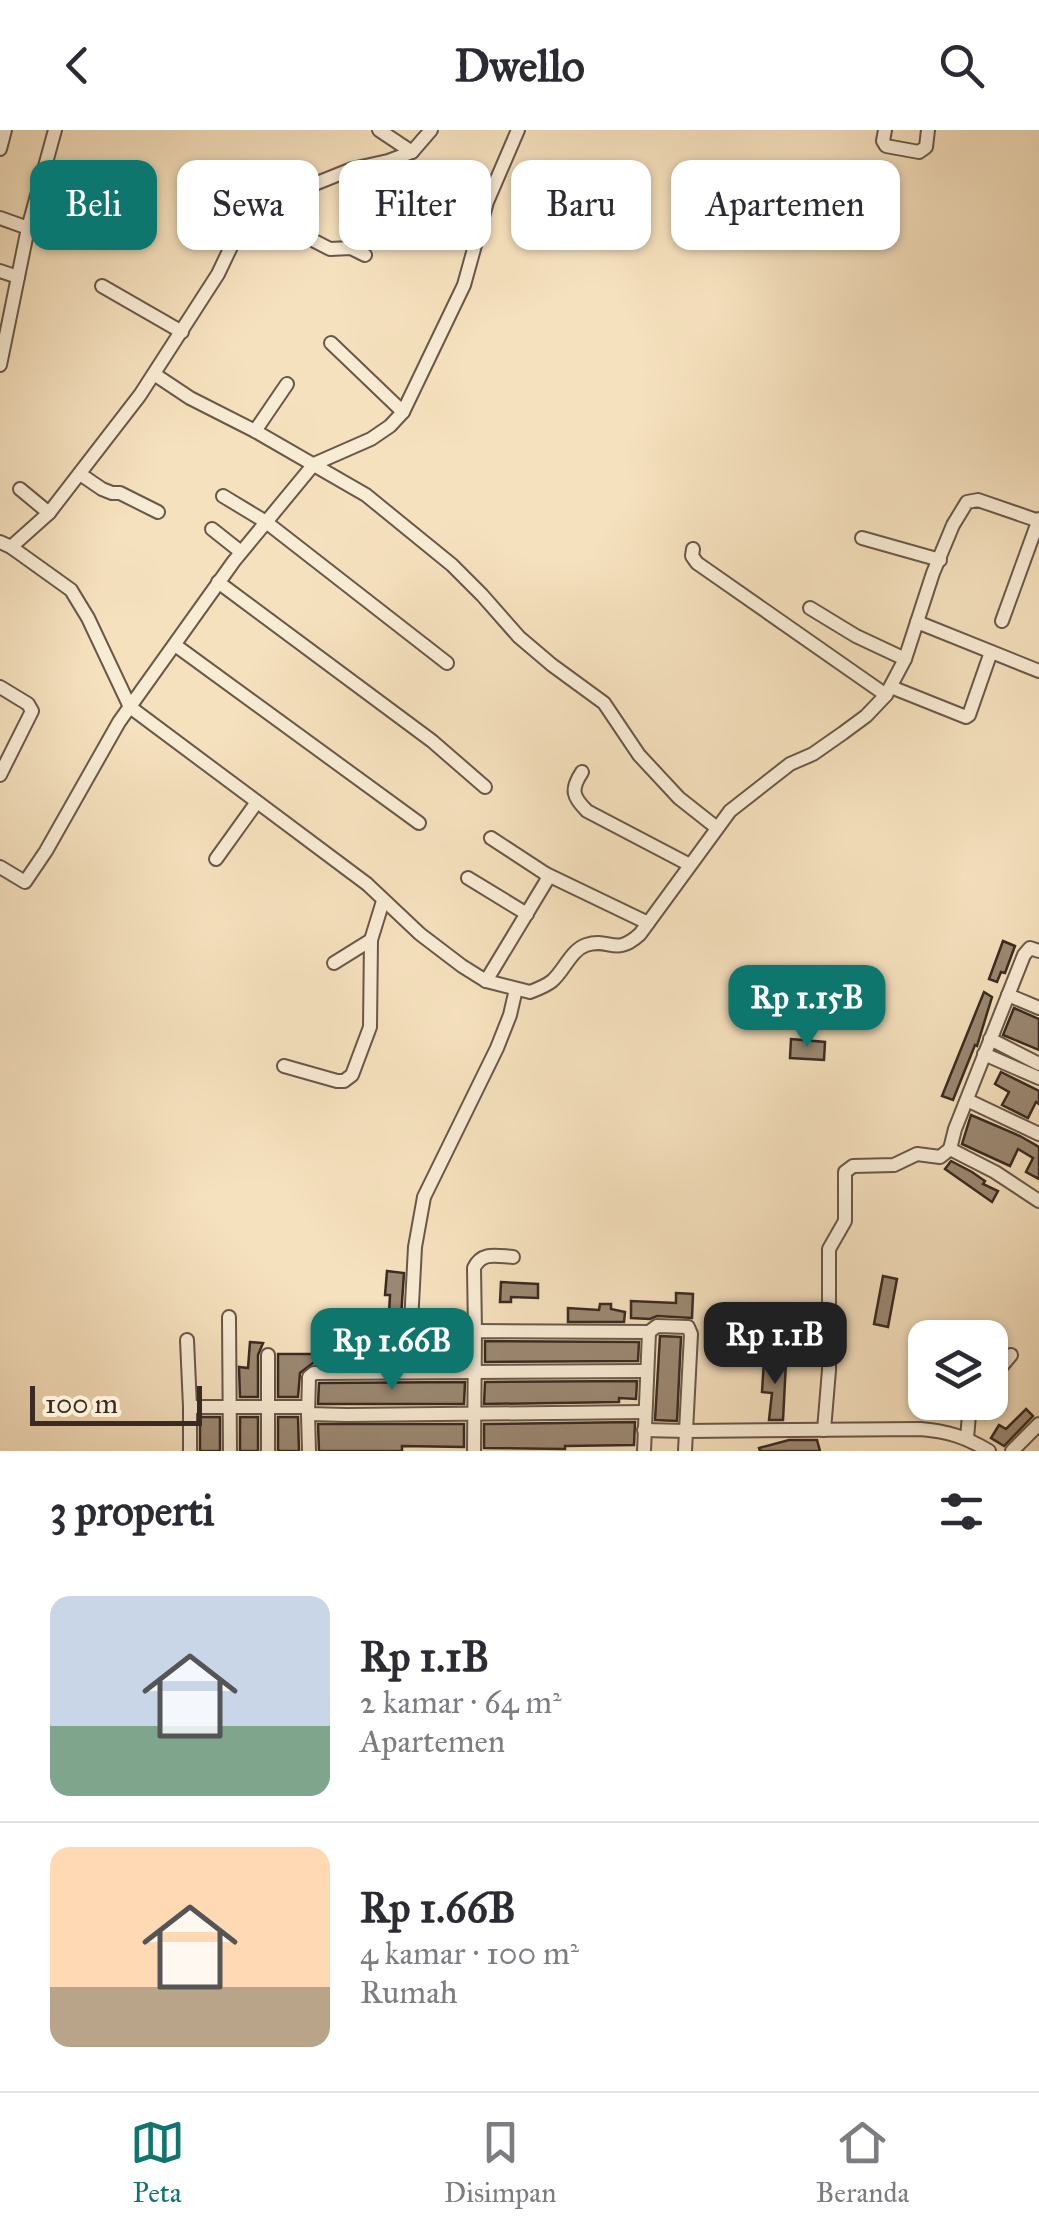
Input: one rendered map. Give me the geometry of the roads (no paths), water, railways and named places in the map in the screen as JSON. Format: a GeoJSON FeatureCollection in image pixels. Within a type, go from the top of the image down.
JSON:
{"type":"FeatureCollection","features":[{"type":"Feature","properties":{"kind":"street"},"geometry":{"type":"LineString","coordinates":[[0,149],[5,130]]}},
{"type":"Feature","properties":{"kind":"street"},"geometry":{"type":"LineString","coordinates":[[0,365],[28,228],[55,130]]}},
{"type":"Feature","properties":{"kind":"street"},"geometry":{"type":"LineString","coordinates":[[379,130],[412,152]]}},
{"type":"Feature","properties":{"kind":"street"},"geometry":{"type":"LineString","coordinates":[[319,182],[412,152],[431,130]]}},
{"type":"Feature","properties":{"kind":"street"},"geometry":{"type":"LineString","coordinates":[[0,868],[25,882],[130,707],[218,582],[314,464],[371,439],[403,412],[464,285],[487,202],[518,130]]}},
{"type":"Feature","properties":{"kind":"street"},"geometry":{"type":"LineString","coordinates":[[885,130],[886,146],[920,152],[926,148],[928,130]]}},
{"type":"Feature","properties":{"kind":"street"},"geometry":{"type":"LineString","coordinates":[[0,218],[28,228]]}},
{"type":"Feature","properties":{"kind":"street"},"geometry":{"type":"LineString","coordinates":[[319,243],[364,254]]}},
{"type":"Feature","properties":{"kind":"street"},"geometry":{"type":"LineString","coordinates":[[229,250],[154,374],[80,474],[49,513],[5,545],[71,590],[130,707],[366,884],[420,934],[486,981],[530,992],[554,980],[579,949],[594,944],[626,944],[640,934],[730,811],[790,764],[813,754],[866,716],[888,691],[906,658],[933,572],[970,500],[1039,520],[1002,622]]}},
{"type":"Feature","properties":{"kind":"street"},"geometry":{"type":"LineString","coordinates":[[0,272],[18,277]]}},
{"type":"Feature","properties":{"kind":"street"},"geometry":{"type":"LineString","coordinates":[[102,286],[182,332]]}},
{"type":"Feature","properties":{"kind":"street"},"geometry":{"type":"LineString","coordinates":[[331,343],[403,412]]}},
{"type":"Feature","properties":{"kind":"street"},"geometry":{"type":"LineString","coordinates":[[154,374],[366,495],[452,565],[519,637],[604,703],[639,756],[679,798],[717,828]]}},
{"type":"Feature","properties":{"kind":"street"},"geometry":{"type":"LineString","coordinates":[[255,431],[286,384]]}},
{"type":"Feature","properties":{"kind":"street"},"geometry":{"type":"LineString","coordinates":[[80,474],[102,489],[120,493],[158,512]]}},
{"type":"Feature","properties":{"kind":"street"},"geometry":{"type":"LineString","coordinates":[[20,489],[49,513]]}},
{"type":"Feature","properties":{"kind":"street"},"geometry":{"type":"LineString","coordinates":[[223,496],[266,522],[447,663]]}},
{"type":"Feature","properties":{"kind":"street"},"geometry":{"type":"LineString","coordinates":[[212,529],[241,552]]}},
{"type":"Feature","properties":{"kind":"street"},"geometry":{"type":"LineString","coordinates":[[862,538],[940,560]]}},
{"type":"Feature","properties":{"kind":"street"},"geometry":{"type":"LineString","coordinates":[[694,549],[692,556],[697,563],[888,691],[968,716],[991,652]]}},
{"type":"Feature","properties":{"kind":"street"},"geometry":{"type":"LineString","coordinates":[[218,582],[432,740],[485,788]]}},
{"type":"Feature","properties":{"kind":"street"},"geometry":{"type":"LineString","coordinates":[[810,608],[856,636],[906,658]]}},
{"type":"Feature","properties":{"kind":"street"},"geometry":{"type":"LineString","coordinates":[[917,622],[1039,672]]}},
{"type":"Feature","properties":{"kind":"street"},"geometry":{"type":"LineString","coordinates":[[175,645],[419,823]]}},
{"type":"Feature","properties":{"kind":"street"},"geometry":{"type":"LineString","coordinates":[[0,687],[28,704],[32,712],[0,775]]}},
{"type":"Feature","properties":{"kind":"street"},"geometry":{"type":"LineString","coordinates":[[582,772],[574,789],[587,812],[690,865]]}},
{"type":"Feature","properties":{"kind":"street"},"geometry":{"type":"LineString","coordinates":[[216,859],[257,802]]}},
{"type":"Feature","properties":{"kind":"street"},"geometry":{"type":"LineString","coordinates":[[490,838],[546,874],[648,923]]}},
{"type":"Feature","properties":{"kind":"street"},"geometry":{"type":"LineString","coordinates":[[486,981],[547,880],[546,874]]}},
{"type":"Feature","properties":{"kind":"street"},"geometry":{"type":"LineString","coordinates":[[468,878],[527,914]]}},
{"type":"Feature","properties":{"kind":"street"},"geometry":{"type":"LineString","coordinates":[[284,1066],[337,1081],[352,1075],[370,1027],[372,940],[383,901]]}},
{"type":"Feature","properties":{"kind":"street"},"geometry":{"type":"LineString","coordinates":[[334,963],[372,940]]}},
{"type":"Feature","properties":{"kind":"street"},"geometry":{"type":"LineString","coordinates":[[824,1430],[829,1370],[829,1249],[845,1221],[845,1172],[853,1166],[894,1164],[918,1154],[938,1158],[950,1149],[1025,952],[1030,948],[1039,951]]}},
{"type":"Feature","properties":{"kind":"street"},"geometry":{"type":"LineString","coordinates":[[395,1371],[393,1336],[412,1319],[414,1247],[426,1192],[497,1048],[516,990]]}},
{"type":"Feature","properties":{"kind":"street"},"geometry":{"type":"LineString","coordinates":[[1008,995],[1039,1008]]}},
{"type":"Feature","properties":{"kind":"street"},"geometry":{"type":"LineString","coordinates":[[990,1040],[1039,1064]]}},
{"type":"Feature","properties":{"kind":"street"},"geometry":{"type":"LineString","coordinates":[[984,1054],[1039,1078]]}},
{"type":"Feature","properties":{"kind":"street"},"geometry":{"type":"LineString","coordinates":[[967,1100],[1039,1134]]}},
{"type":"Feature","properties":{"kind":"street"},"geometry":{"type":"LineString","coordinates":[[950,1149],[996,1172],[1039,1201]]}},
{"type":"Feature","properties":{"kind":"street"},"geometry":{"type":"LineString","coordinates":[[474,1451],[474,1268],[490,1255],[513,1257]]}},
{"type":"Feature","properties":{"kind":"street"},"geometry":{"type":"LineString","coordinates":[[229,1317],[230,1451]]}},
{"type":"Feature","properties":{"kind":"street"},"geometry":{"type":"LineString","coordinates":[[475,1331],[649,1332],[657,1326],[683,1326],[691,1332],[685,1451]]}},
{"type":"Feature","properties":{"kind":"street"},"geometry":{"type":"LineString","coordinates":[[644,1451],[649,1332]]}},
{"type":"Feature","properties":{"kind":"street"},"geometry":{"type":"LineString","coordinates":[[187,1340],[190,1451]]}},
{"type":"Feature","properties":{"kind":"street"},"geometry":{"type":"LineString","coordinates":[[268,1355],[268,1451]]}},
{"type":"Feature","properties":{"kind":"street"},"geometry":{"type":"LineString","coordinates":[[1008,1359],[1011,1355]]}},
{"type":"Feature","properties":{"kind":"street"},"geometry":{"type":"LineString","coordinates":[[309,1451],[311,1374],[646,1371]]}},
{"type":"Feature","properties":{"kind":"street"},"geometry":{"type":"LineString","coordinates":[[190,1407],[644,1412]]}},
{"type":"Feature","properties":{"kind":"street"},"geometry":{"type":"LineString","coordinates":[[967,1438],[969,1420]]}},
{"type":"Feature","properties":{"kind":"street"},"geometry":{"type":"LineString","coordinates":[[1012,1451],[1039,1424]]}},
{"type":"Feature","properties":{"kind":"street"},"geometry":{"type":"LineString","coordinates":[[644,1430],[920,1429],[967,1438],[989,1451]]}}]}
